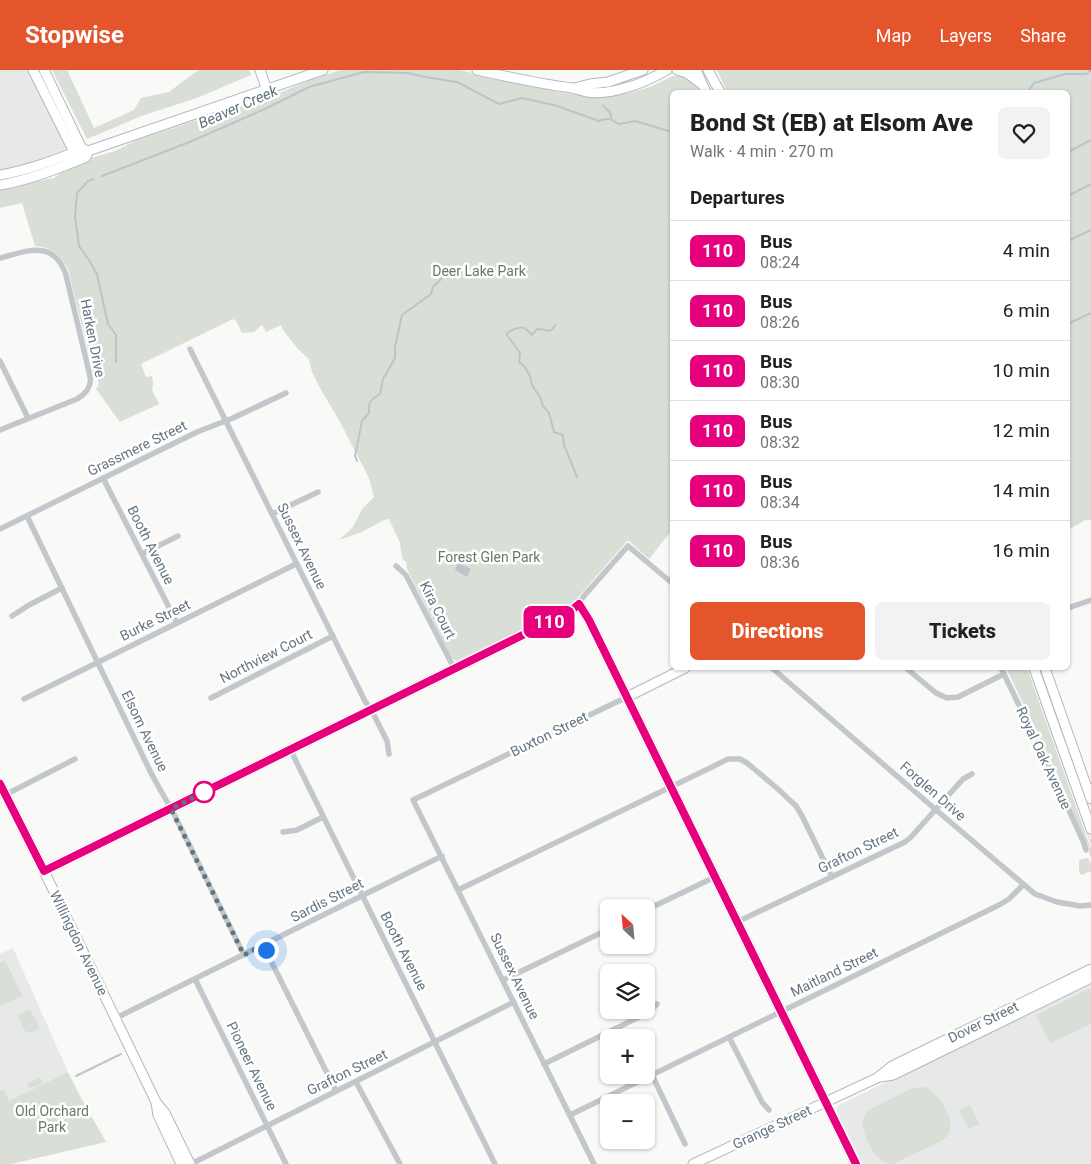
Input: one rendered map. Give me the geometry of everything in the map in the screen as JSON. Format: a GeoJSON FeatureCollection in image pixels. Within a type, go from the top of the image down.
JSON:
{"type":"FeatureCollection","features":[{"type":"Feature","properties":{"kind":"main road"},"geometry":{"type":"LineString","coordinates":[[33,70],[82,154]]}},
{"type":"Feature","properties":{"kind":"main road"},"geometry":{"type":"LineString","coordinates":[[44,70],[82,154]]}},
{"type":"Feature","properties":{"kind":"main road"},"geometry":{"type":"LineString","coordinates":[[260,70],[267,90]]}},
{"type":"Feature","properties":{"kind":"main road"},"geometry":{"type":"LineString","coordinates":[[0,175],[82,154],[324,70]]}},
{"type":"Feature","properties":{"kind":"main road"},"geometry":{"type":"LineString","coordinates":[[477,70],[587,92],[620,89],[643,83],[667,70]]}},
{"type":"Feature","properties":{"kind":"main road"},"geometry":{"type":"LineString","coordinates":[[574,88],[608,82],[643,70]]}},
{"type":"Feature","properties":{"kind":"main road"},"geometry":{"type":"LineString","coordinates":[[678,70],[687,73],[704,88]]}},
{"type":"Feature","properties":{"kind":"main road"},"geometry":{"type":"LineString","coordinates":[[696,70],[704,88]]}},
{"type":"Feature","properties":{"kind":"main road"},"geometry":{"type":"LineString","coordinates":[[710,71],[719,90]]}},
{"type":"Feature","properties":{"kind":"main road"},"geometry":{"type":"LineString","coordinates":[[0,184],[39,176],[82,154]]}},
{"type":"Feature","properties":{"kind":"main road"},"geometry":{"type":"LineString","coordinates":[[44,871],[541,626],[572,610],[579,604],[589,620],[856,1164]]}},
{"type":"Feature","properties":{"kind":"main road","name":"Buxton Street"},"geometry":{"type":"LineString","coordinates":[[627,697],[681,670]]}},
{"type":"Feature","properties":{"kind":"main road","name":"Royal Oak Avenue"},"geometry":{"type":"LineString","coordinates":[[1035,670],[1091,829]]}},
{"type":"Feature","properties":{"kind":"main road","name":"Royal Oak Avenue"},"geometry":{"type":"LineString","coordinates":[[1046,670],[1091,798]]}},
{"type":"Feature","properties":{"kind":"main road","name":"Willingdon Avenue"},"geometry":{"type":"LineString","coordinates":[[0,784],[156,1102],[165,1113],[191,1164]]}},
{"type":"Feature","properties":{"kind":"main road","name":"Dover Street"},"geometry":{"type":"LineString","coordinates":[[825,1102],[877,1078],[892,1066],[1091,969]]}},
{"type":"Feature","properties":{"kind":"main road","name":"Dover Street"},"geometry":{"type":"LineString","coordinates":[[877,1078],[893,1075],[1091,978]]}},
{"type":"Feature","properties":{"kind":"main road","name":"Willingdon Avenue"},"geometry":{"type":"LineString","coordinates":[[156,1102],[158,1115],[181,1164]]}},
{"type":"Feature","properties":{"kind":"main road","name":"Grange Street"},"geometry":{"type":"LineString","coordinates":[[694,1164],[825,1102]]}},
{"type":"Feature","properties":{"kind":"street","name":"Harken Drive"},"geometry":{"type":"LineString","coordinates":[[0,258],[38,249],[50,253],[59,261],[66,275],[90,376],[90,385],[81,397],[0,430]]}},
{"type":"Feature","properties":{"kind":"street","name":"Sussex Avenue"},"geometry":{"type":"LineString","coordinates":[[190,349],[365,702],[388,741],[388,754]]}},
{"type":"Feature","properties":{"kind":"street"},"geometry":{"type":"LineString","coordinates":[[0,361],[28,418]]}},
{"type":"Feature","properties":{"kind":"street","name":"Grassmere Street"},"geometry":{"type":"LineString","coordinates":[[0,529],[197,432],[233,418],[286,392]]}},
{"type":"Feature","properties":{"kind":"street","name":"Booth Avenue"},"geometry":{"type":"LineString","coordinates":[[103,478],[177,623]]}},
{"type":"Feature","properties":{"kind":"street"},"geometry":{"type":"LineString","coordinates":[[272,514],[318,492]]}},
{"type":"Feature","properties":{"kind":"street","name":"Elsom Avenue"},"geometry":{"type":"LineString","coordinates":[[27,516],[152,775],[244,955]]}},
{"type":"Feature","properties":{"kind":"street"},"geometry":{"type":"LineString","coordinates":[[142,554],[178,536]]}},
{"type":"Feature","properties":{"kind":"street"},"geometry":{"type":"LineString","coordinates":[[579,604],[628,546],[670,581]]}},
{"type":"Feature","properties":{"kind":"street","name":"Burke Street"},"geometry":{"type":"LineString","coordinates":[[24,699],[296,564]]}},
{"type":"Feature","properties":{"kind":"street","name":"Kira Court"},"geometry":{"type":"LineString","coordinates":[[396,566],[406,575],[454,668]]}},
{"type":"Feature","properties":{"kind":"street"},"geometry":{"type":"LineString","coordinates":[[12,616],[62,588]]}},
{"type":"Feature","properties":{"kind":"street"},"geometry":{"type":"LineString","coordinates":[[1070,607],[1091,600]]}},
{"type":"Feature","properties":{"kind":"street","name":"Northview Court"},"geometry":{"type":"LineString","coordinates":[[211,698],[333,636]]}},
{"type":"Feature","properties":{"kind":"street","name":"Forglen Drive"},"geometry":{"type":"LineString","coordinates":[[774,670],[1035,894],[1051,901],[1091,905]]}},
{"type":"Feature","properties":{"kind":"street"},"geometry":{"type":"LineString","coordinates":[[908,670],[936,693],[947,698],[958,696],[1004,674]]}},
{"type":"Feature","properties":{"kind":"street","name":"Royal Oak Avenue"},"geometry":{"type":"LineString","coordinates":[[1002,670],[1053,775],[1086,850]]}},
{"type":"Feature","properties":{"kind":"street","name":"Buxton Street"},"geometry":{"type":"LineString","coordinates":[[413,800],[627,697]]}},
{"type":"Feature","properties":{"kind":"street","name":"Booth Avenue"},"geometry":{"type":"LineString","coordinates":[[290,750],[495,1164]]}},
{"type":"Feature","properties":{"kind":"street"},"geometry":{"type":"LineString","coordinates":[[5,794],[75,759]]}},
{"type":"Feature","properties":{"kind":"street"},"geometry":{"type":"LineString","coordinates":[[458,890],[724,760],[736,759],[747,763],[778,788],[796,806],[832,877]]}},
{"type":"Feature","properties":{"kind":"street","name":"Grafton Street"},"geometry":{"type":"LineString","coordinates":[[737,922],[905,842],[963,779],[972,774]]}},
{"type":"Feature","properties":{"kind":"street"},"geometry":{"type":"LineString","coordinates":[[1081,801],[1091,798]]}},
{"type":"Feature","properties":{"kind":"street","name":"Sussex Avenue"},"geometry":{"type":"LineString","coordinates":[[413,800],[594,1164]]}},
{"type":"Feature","properties":{"kind":"street"},"geometry":{"type":"LineString","coordinates":[[283,832],[297,830],[324,817]]}},
{"type":"Feature","properties":{"kind":"street","name":"Sardis Street"},"geometry":{"type":"LineString","coordinates":[[116,1018],[442,856]]}},
{"type":"Feature","properties":{"kind":"street"},"geometry":{"type":"LineString","coordinates":[[655,906],[715,877]]}},
{"type":"Feature","properties":{"kind":"street","name":"Maitland Street"},"geometry":{"type":"LineString","coordinates":[[655,1074],[999,906],[1023,885]]}},
{"type":"Feature","properties":{"kind":"street"},"geometry":{"type":"LineString","coordinates":[[503,980],[600,933]]}},
{"type":"Feature","properties":{"kind":"street"},"geometry":{"type":"LineString","coordinates":[[263,945],[336,1091]]}},
{"type":"Feature","properties":{"kind":"street","name":"Pioneer Avenue"},"geometry":{"type":"LineString","coordinates":[[195,979],[286,1164]]}},
{"type":"Feature","properties":{"kind":"street","name":"Grafton Street"},"geometry":{"type":"LineString","coordinates":[[191,1164],[514,1002]]}},
{"type":"Feature","properties":{"kind":"street"},"geometry":{"type":"LineString","coordinates":[[544,1064],[649,1012],[656,1004]]}},
{"type":"Feature","properties":{"kind":"street"},"geometry":{"type":"LineString","coordinates":[[729,1037],[762,1102],[769,1110]]}},
{"type":"Feature","properties":{"kind":"street"},"geometry":{"type":"LineString","coordinates":[[655,1081],[685,1144]]}},
{"type":"Feature","properties":{"kind":"street"},"geometry":{"type":"LineString","coordinates":[[356,1082],[400,1164]]}},
{"type":"Feature","properties":{"kind":"street","name":"Maitland Street"},"geometry":{"type":"LineString","coordinates":[[570,1115],[634,1084]]}},
{"type":"Feature","properties":{"kind":"shaded area"},"geometry":{"type":"Polygon","coordinates":[[[0,70],[29,70],[66,144],[63,153],[44,161],[0,172],[0,70]]]}},
{"type":"Feature","properties":{"kind":"shaded area"},"geometry":{"type":"Polygon","coordinates":[[[458,563],[471,569],[467,577],[455,570],[458,563]]]}},
{"type":"Feature","properties":{"kind":"shaded area"},"geometry":{"type":"Polygon","coordinates":[[[13,948],[68,1072],[0,1106],[0,954],[13,948]]]}},
{"type":"Feature","properties":{"kind":"shaded area"},"geometry":{"type":"Polygon","coordinates":[[[1091,982],[1091,1164],[863,1164],[837,1111],[839,1105],[1091,982]]]}},
{"type":"Feature","properties":{"kind":"green space"},"geometry":{"type":"Polygon","coordinates":[[[52,70],[67,70],[94,128],[134,110],[141,98],[169,92],[200,70],[249,70],[251,75],[197,98],[144,115],[87,139],[52,70]]]}},
{"type":"Feature","properties":{"kind":"green space","name":"Deer Lake Park"},"geometry":{"type":"Polygon","coordinates":[[[341,70],[460,70],[527,86],[590,96],[629,93],[650,87],[673,76],[682,75],[694,82],[699,90],[670,90],[670,533],[649,559],[627,541],[574,602],[564,609],[456,661],[452,658],[407,569],[406,562],[402,558],[400,543],[389,519],[362,532],[339,540],[353,527],[362,509],[374,497],[369,478],[320,388],[312,372],[309,359],[299,350],[281,325],[266,332],[262,325],[254,332],[242,333],[233,319],[141,364],[146,377],[152,376],[152,390],[159,404],[120,422],[96,389],[98,382],[93,371],[68,269],[62,260],[50,250],[35,246],[22,203],[0,208],[0,188],[54,178],[91,158],[115,151],[137,140],[279,93],[341,70]]]}},
{"type":"Feature","properties":{"kind":"green space"},"geometry":{"type":"Polygon","coordinates":[[[717,70],[1091,70],[1091,520],[1085,520],[1070,529],[1070,90],[726,90],[717,70]]]}},
{"type":"Feature","properties":{"kind":"green space"},"geometry":{"type":"Polygon","coordinates":[[[1007,670],[1028,670],[1091,849],[1091,858],[1089,848],[1057,773],[1007,670]]]}},
{"type":"Feature","properties":{"kind":"green space"},"geometry":{"type":"Polygon","coordinates":[[[1029,670],[1031,670],[1091,845],[1029,670]]]}},
{"type":"Feature","properties":{"kind":"green space"},"geometry":{"type":"Polygon","coordinates":[[[1088,858],[1091,864],[1091,871],[1081,875],[1079,861],[1088,858]]]}},
{"type":"Feature","properties":{"kind":"green space"},"geometry":{"type":"Polygon","coordinates":[[[5,960],[22,996],[0,1006],[0,962],[5,960]]]}},
{"type":"Feature","properties":{"kind":"green space"},"geometry":{"type":"Polygon","coordinates":[[[1091,988],[1091,1024],[1050,1043],[1036,1015],[1091,988]]]}},
{"type":"Feature","properties":{"kind":"green space"},"geometry":{"type":"Polygon","coordinates":[[[30,1009],[39,1027],[30,1033],[25,1031],[18,1015],[30,1009]]]}},
{"type":"Feature","properties":{"kind":"green space","name":"Old Orchard Park"},"geometry":{"type":"Polygon","coordinates":[[[68,1072],[106,1142],[11,1164],[0,1164],[0,1091],[4,1090],[9,1101],[68,1072]]]}},
{"type":"Feature","properties":{"kind":"green space"},"geometry":{"type":"Polygon","coordinates":[[[40,1077],[43,1083],[29,1089],[27,1083],[40,1077]]]}},
{"type":"Feature","properties":{"kind":"green space"},"geometry":{"type":"Polygon","coordinates":[[[924,1087],[934,1093],[947,1112],[951,1125],[949,1134],[939,1142],[893,1164],[884,1162],[874,1153],[867,1140],[863,1128],[866,1113],[913,1088],[924,1087]]]}},
{"type":"Feature","properties":{"kind":"green space"},"geometry":{"type":"Polygon","coordinates":[[[970,1105],[979,1124],[969,1129],[959,1110],[970,1105]]]}},
{"type":"Feature","properties":{"kind":"waterway","name":"Beaver Creek"},"geometry":{"type":"LineString","coordinates":[[1029,90],[1034,83],[1065,74],[1087,74],[1091,71]]}},
{"type":"Feature","properties":{"kind":"waterway","name":"Beaver Creek"},"geometry":{"type":"LineString","coordinates":[[102,176],[192,141],[309,87],[364,72],[408,73],[457,82],[499,104],[522,98],[554,105],[599,121],[609,119],[619,124],[635,121],[670,131]]}},
{"type":"Feature","properties":{"kind":"waterway"},"geometry":{"type":"LineString","coordinates":[[603,105],[609,111],[611,119]]}},
{"type":"Feature","properties":{"kind":"waterway"},"geometry":{"type":"LineString","coordinates":[[1070,151],[1091,140]]}},
{"type":"Feature","properties":{"kind":"waterway","name":"Beaver Creek"},"geometry":{"type":"LineString","coordinates":[[94,179],[88,181],[77,193],[75,216],[79,246],[97,274],[108,324],[116,335],[116,362]]}},
{"type":"Feature","properties":{"kind":"waterway"},"geometry":{"type":"LineString","coordinates":[[1070,195],[1091,184]]}},
{"type":"Feature","properties":{"kind":"waterway"},"geometry":{"type":"LineString","coordinates":[[1070,240],[1091,230]]}},
{"type":"Feature","properties":{"kind":"waterway"},"geometry":{"type":"LineString","coordinates":[[357,461],[355,456],[362,421],[369,413],[371,401],[380,394],[383,379],[395,358],[395,347],[402,315],[431,294],[433,287],[448,272]]}},
{"type":"Feature","properties":{"kind":"waterway"},"geometry":{"type":"LineString","coordinates":[[1070,323],[1091,313]]}},
{"type":"Feature","properties":{"kind":"waterway"},"geometry":{"type":"LineString","coordinates":[[555,325],[550,331],[537,329],[532,335],[524,328],[516,328],[507,333],[507,335],[520,353],[519,362],[525,367],[532,385],[549,413],[554,432],[563,435],[564,445],[577,477]]}},
{"type":"Feature","properties":{"kind":"waterway"},"geometry":{"type":"LineString","coordinates":[[76,1076],[121,1054]]}},
{"type":"Feature","properties":{"kind":"bus line","name":"110"},"geometry":{"type":"LineString","coordinates":[[0,784],[44,871],[541,626],[572,610],[579,604],[589,620],[856,1164]]}},
{"type":"Feature","properties":{"kind":"route"},"geometry":{"type":"LineString","coordinates":[[204,792],[210,789],[171,809],[244,955],[263,945],[266,950]]}},
{"type":"Feature","properties":{"kind":"park label","name":"Forest Glen Park"},"geometry":{"type":"Point","coordinates":[489,557]}}]}
